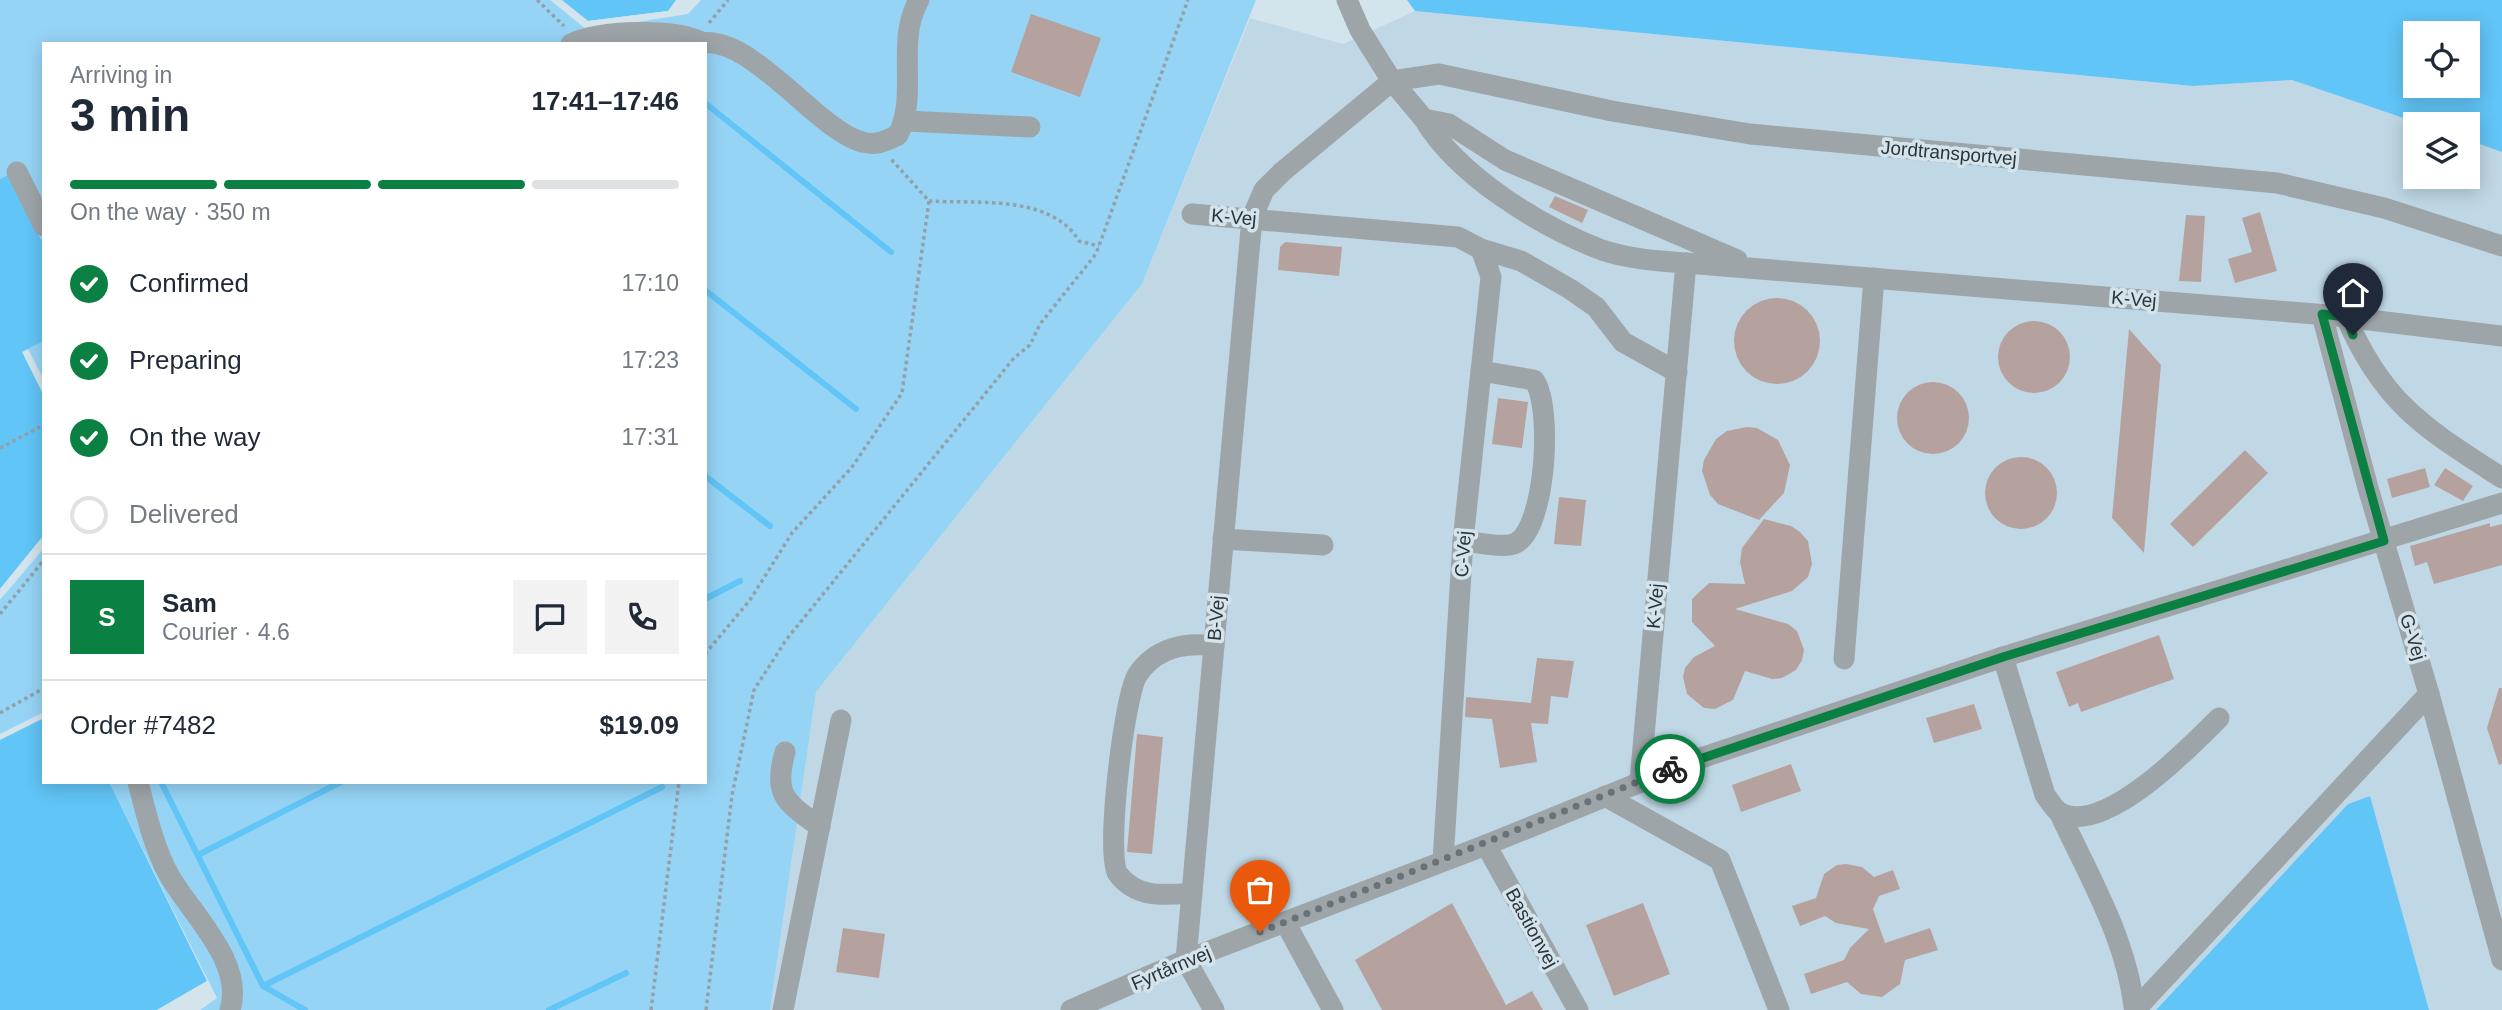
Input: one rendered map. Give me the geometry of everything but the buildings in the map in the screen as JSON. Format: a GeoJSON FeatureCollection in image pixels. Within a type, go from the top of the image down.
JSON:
{"type":"FeatureCollection","features":[{"type":"Feature","properties":{"kind":"street"},"geometry":{"type":"LineString","coordinates":[[707,44],[726,45],[764,69],[841,130],[860,142],[877,144],[898,135],[906,121],[909,33],[919,0]]}},
{"type":"Feature","properties":{"kind":"street","name":"K-Vej"},"geometry":{"type":"LineString","coordinates":[[1347,0],[1360,30],[1392,82],[1424,119],[1436,139],[1492,188],[1543,222],[1604,251],[1686,263],[1765,270],[2322,314],[2502,336]]}},
{"type":"Feature","properties":{"kind":"street"},"geometry":{"type":"LineString","coordinates":[[574,42],[655,32],[691,36],[698,42]]}},
{"type":"Feature","properties":{"kind":"street","name":"Jordtransportvej"},"geometry":{"type":"LineString","coordinates":[[1392,82],[1439,74],[1612,111],[1750,134],[2277,183],[2384,208],[2502,246]]}},
{"type":"Feature","properties":{"kind":"street"},"geometry":{"type":"LineString","coordinates":[[1252,218],[1264,190],[1282,172],[1392,82]]}},
{"type":"Feature","properties":{"kind":"street","name":"K-Vej"},"geometry":{"type":"LineString","coordinates":[[1424,119],[1450,124],[1505,160],[1702,246],[1765,270]]}},
{"type":"Feature","properties":{"kind":"street"},"geometry":{"type":"LineString","coordinates":[[906,121],[1030,127]]}},
{"type":"Feature","properties":{"kind":"street"},"geometry":{"type":"LineString","coordinates":[[18,172],[42,222]]}},
{"type":"Feature","properties":{"kind":"street","name":"K-Vej"},"geometry":{"type":"LineString","coordinates":[[1192,214],[1458,237],[1482,249],[1521,261],[1584,298],[1596,307],[1623,342],[1677,372]]}},
{"type":"Feature","properties":{"kind":"street","name":"B-Vej"},"geometry":{"type":"LineString","coordinates":[[1186,960],[1252,218]]}},
{"type":"Feature","properties":{"kind":"street","name":"C-Vej"},"geometry":{"type":"LineString","coordinates":[[1443,861],[1463,541],[1491,276],[1482,249]]}},
{"type":"Feature","properties":{"kind":"street","name":"K-Vej"},"geometry":{"type":"LineString","coordinates":[[1640,781],[1686,263]]}},
{"type":"Feature","properties":{"kind":"street"},"geometry":{"type":"LineString","coordinates":[[1844,659],[1874,278]]}},
{"type":"Feature","properties":{"kind":"street","name":"G-Vej"},"geometry":{"type":"LineString","coordinates":[[2322,314],[2502,960]]}},
{"type":"Feature","properties":{"kind":"street"},"geometry":{"type":"LineString","coordinates":[[2346,317],[2375,375],[2399,403],[2429,431],[2502,478]]}},
{"type":"Feature","properties":{"kind":"street"},"geometry":{"type":"LineString","coordinates":[[1463,541],[1514,545],[1528,534],[1537,506],[1542,462],[1546,419],[1540,388],[1534,380],[1522,376],[1481,371]]}},
{"type":"Feature","properties":{"kind":"street","name":"Fyrtårnvej"},"geometry":{"type":"LineString","coordinates":[[1071,1010],[1186,960],[1486,845],[1640,781],[2003,657],[2502,503]]}},
{"type":"Feature","properties":{"kind":"street"},"geometry":{"type":"LineString","coordinates":[[1223,539],[1323,545]]}},
{"type":"Feature","properties":{"kind":"street"},"geometry":{"type":"LineString","coordinates":[[1192,893],[1151,895],[1138,890],[1116,872],[1112,854],[1119,761],[1128,695],[1136,676],[1157,655],[1181,645],[1214,646]]}},
{"type":"Feature","properties":{"kind":"street"},"geometry":{"type":"LineString","coordinates":[[2003,657],[2045,795],[2059,812],[2106,912],[2130,977],[2134,1008]]}},
{"type":"Feature","properties":{"kind":"street"},"geometry":{"type":"LineString","coordinates":[[2134,1008],[2429,694]]}},
{"type":"Feature","properties":{"kind":"street"},"geometry":{"type":"LineString","coordinates":[[2059,812],[2083,817],[2119,802],[2184,753],[2219,718]]}},
{"type":"Feature","properties":{"kind":"street"},"geometry":{"type":"LineString","coordinates":[[783,1010],[841,720]]}},
{"type":"Feature","properties":{"kind":"street"},"geometry":{"type":"LineString","coordinates":[[785,752],[778,778],[788,803],[820,827]]}},
{"type":"Feature","properties":{"kind":"street"},"geometry":{"type":"LineString","coordinates":[[138,784],[146,816],[168,873],[223,957],[233,984],[230,1010]]}},
{"type":"Feature","properties":{"kind":"street"},"geometry":{"type":"LineString","coordinates":[[1605,796],[1720,860],[1779,1010]]}},
{"type":"Feature","properties":{"kind":"street","name":"Bastionvej"},"geometry":{"type":"LineString","coordinates":[[1486,845],[1578,1010]]}},
{"type":"Feature","properties":{"kind":"street"},"geometry":{"type":"LineString","coordinates":[[1284,922],[1333,1010]]}},
{"type":"Feature","properties":{"kind":"street"},"geometry":{"type":"LineString","coordinates":[[1186,960],[1214,1010]]}},
{"type":"Feature","properties":{"kind":"path"},"geometry":{"type":"LineString","coordinates":[[537,0],[555,14],[574,42]]}},
{"type":"Feature","properties":{"kind":"path"},"geometry":{"type":"LineString","coordinates":[[699,42],[700,35],[728,0]]}},
{"type":"Feature","properties":{"kind":"path"},"geometry":{"type":"LineString","coordinates":[[706,1010],[731,826],[732,795],[754,690],[786,640],[1014,358],[1030,345],[1040,324],[1096,254],[1188,0]]}},
{"type":"Feature","properties":{"kind":"path"},"geometry":{"type":"LineString","coordinates":[[877,144],[929,201],[1035,207],[1073,230],[1079,241],[1099,246]]}},
{"type":"Feature","properties":{"kind":"path"},"geometry":{"type":"LineString","coordinates":[[707,652],[750,600],[792,533],[852,467],[902,393],[929,201]]}},
{"type":"Feature","properties":{"kind":"path"},"geometry":{"type":"LineString","coordinates":[[0,448],[42,426]]}},
{"type":"Feature","properties":{"kind":"path"},"geometry":{"type":"LineString","coordinates":[[0,614],[42,562]]}},
{"type":"Feature","properties":{"kind":"path"},"geometry":{"type":"LineString","coordinates":[[0,713],[42,689]]}},
{"type":"Feature","properties":{"kind":"path"},"geometry":{"type":"LineString","coordinates":[[651,1010],[679,784]]}},
{"type":"Feature","properties":{"kind":"shaded area"},"geometry":{"type":"Polygon","coordinates":[[[0,0],[550,0],[587,30],[688,14],[701,0],[1256,0],[1142,284],[816,692],[770,1010],[200,1010],[217,998],[110,784],[707,784],[707,42],[42,42],[42,241],[9,175],[0,179],[0,0]]]}},
{"type":"Feature","properties":{"kind":"shaded area"},"geometry":{"type":"Polygon","coordinates":[[[562,0],[676,0],[668,11],[588,21],[562,0]]]}},
{"type":"Feature","properties":{"kind":"shaded area"},"geometry":{"type":"Polygon","coordinates":[[[1407,0],[2502,0],[2502,152],[2480,144],[2480,112],[2403,112],[2403,118],[2292,80],[2193,86],[1415,11],[1407,0]]]}},
{"type":"Feature","properties":{"kind":"shaded area"},"geometry":{"type":"Polygon","coordinates":[[[1415,11],[2193,86],[2292,80],[2403,118],[2403,189],[2480,189],[2480,144],[2502,152],[2502,1010],[2429,1010],[2369,796],[2348,804],[2156,1010],[770,1010],[816,692],[1142,284],[1250,18],[1343,44],[1415,11]]]}},
{"type":"Feature","properties":{"kind":"shaded area"},"geometry":{"type":"Polygon","coordinates":[[[8,175],[42,241],[42,342],[22,352],[42,392],[42,537],[0,589],[0,179],[8,175]]]}},
{"type":"Feature","properties":{"kind":"shaded area"},"geometry":{"type":"Polygon","coordinates":[[[42,342],[42,376],[28,349],[42,342]]]}},
{"type":"Feature","properties":{"kind":"shaded area"},"geometry":{"type":"Polygon","coordinates":[[[42,550],[42,713],[0,734],[0,600],[42,550]]]}},
{"type":"Feature","properties":{"kind":"shaded area"},"geometry":{"type":"Polygon","coordinates":[[[42,719],[42,784],[110,784],[207,981],[157,1010],[0,1010],[0,740],[42,719]]]}},
{"type":"Feature","properties":{"kind":"shaded area"},"geometry":{"type":"Polygon","coordinates":[[[2370,796],[2429,1010],[2156,1010],[2348,804],[2370,796]]]}},
{"type":"Feature","properties":{"kind":"pier"},"geometry":{"type":"Polygon","coordinates":[[[559,0],[588,21],[668,11],[680,0],[668,14],[588,25],[559,0]]]}},
{"type":"Feature","properties":{"kind":"pier"},"geometry":{"type":"Polygon","coordinates":[[[42,537],[42,542],[0,593],[0,589],[42,537]]]}},
{"type":"Feature","properties":{"kind":"pier"},"geometry":{"type":"Polygon","coordinates":[[[207,981],[209,984],[164,1010],[157,1010],[207,981]]]}},
{"type":"Feature","properties":{"kind":"waterway"},"geometry":{"type":"LineString","coordinates":[[707,105],[891,252]]}},
{"type":"Feature","properties":{"kind":"waterway"},"geometry":{"type":"LineString","coordinates":[[707,292],[856,409]]}},
{"type":"Feature","properties":{"kind":"waterway"},"geometry":{"type":"LineString","coordinates":[[707,478],[770,526]]}},
{"type":"Feature","properties":{"kind":"waterway"},"geometry":{"type":"LineString","coordinates":[[707,598],[740,581]]}},
{"type":"Feature","properties":{"kind":"waterway"},"geometry":{"type":"LineString","coordinates":[[162,784],[263,986],[305,1010]]}},
{"type":"Feature","properties":{"kind":"waterway"},"geometry":{"type":"LineString","coordinates":[[198,855],[337,784]]}},
{"type":"Feature","properties":{"kind":"waterway"},"geometry":{"type":"LineString","coordinates":[[263,986],[662,787]]}},
{"type":"Feature","properties":{"kind":"waterway"},"geometry":{"type":"LineString","coordinates":[[549,1010],[626,973]]}},
{"type":"Feature","properties":{"kind":"way so far"},"geometry":{"type":"LineString","coordinates":[[1260,932],[1486,845],[1670,769]]}},
{"type":"Feature","properties":{"kind":"route"},"geometry":{"type":"LineString","coordinates":[[1670,769],[2003,657],[2384,541],[2368,488],[2332,341],[2322,314],[2346,317],[2353,335]]}}]}
